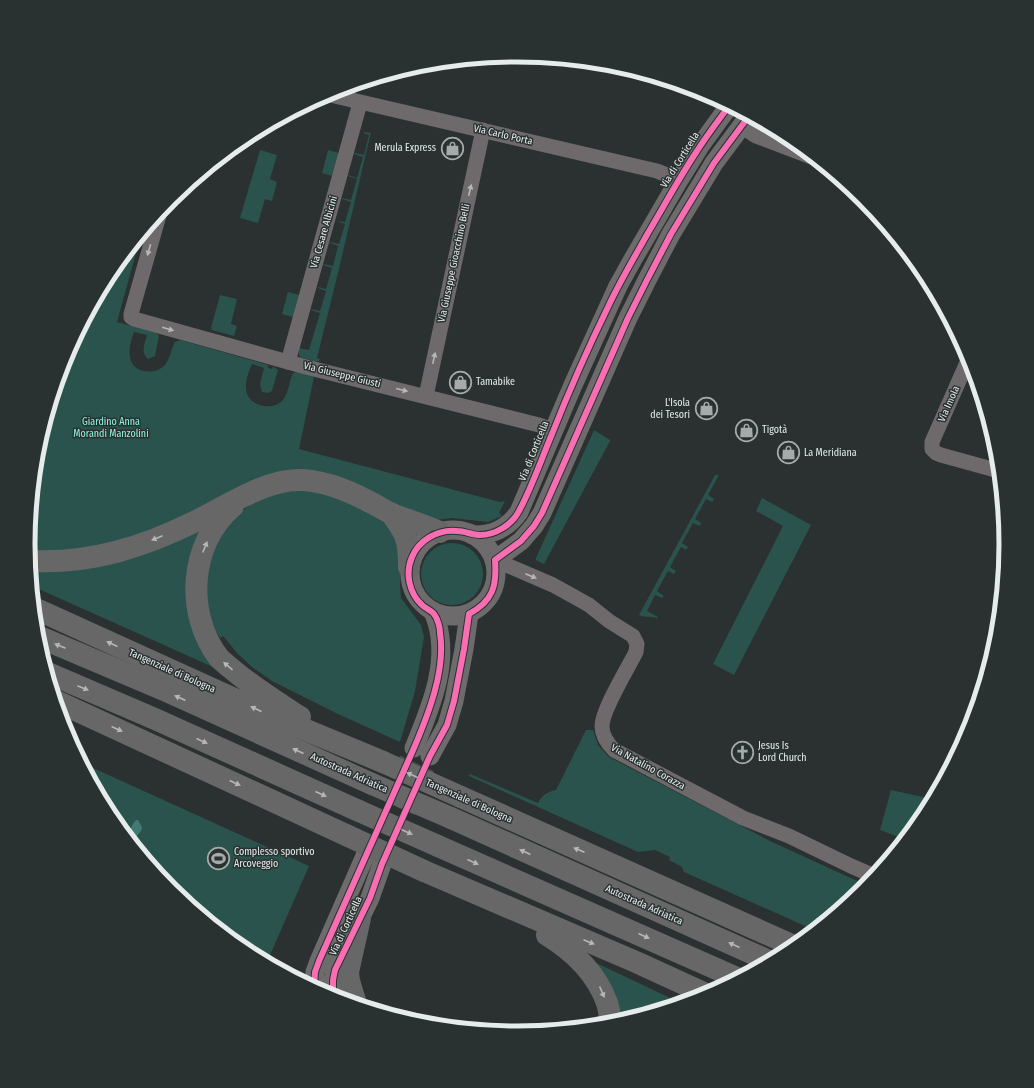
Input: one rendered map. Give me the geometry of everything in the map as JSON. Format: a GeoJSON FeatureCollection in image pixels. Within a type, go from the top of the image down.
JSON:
{"type":"FeatureCollection","features":[{"type":"Feature","properties":{"kind":"highway"},"geometry":{"type":"LineString","coordinates":[[36,562],[83,559],[118,553],[160,537],[262,488],[284,481],[314,481],[347,491],[391,514],[440,532]]}},
{"type":"Feature","properties":{"kind":"highway"},"geometry":{"type":"LineString","coordinates":[[243,498],[229,509],[219,521],[205,546],[199,562],[196,579],[196,598],[199,616],[204,632],[211,646],[220,659],[238,674],[282,705],[375,759]]}},
{"type":"Feature","properties":{"kind":"highway"},"geometry":{"type":"LineString","coordinates":[[391,514],[405,533],[408,541],[409,567]]}},
{"type":"Feature","properties":{"kind":"highway","name":"Tangenziale di Bologna"},"geometry":{"type":"LineString","coordinates":[[40,611],[265,713],[375,759],[787,943]]}},
{"type":"Feature","properties":{"kind":"highway","name":"Autostrada Adriatica"},"geometry":{"type":"LineString","coordinates":[[44,639],[451,818],[763,958]]}},
{"type":"Feature","properties":{"kind":"highway"},"geometry":{"type":"LineString","coordinates":[[53,675],[731,975]]}},
{"type":"Feature","properties":{"kind":"highway"},"geometry":{"type":"LineString","coordinates":[[63,704],[461,888],[636,962],[698,990]]}},
{"type":"Feature","properties":{"kind":"highway"},"geometry":{"type":"LineString","coordinates":[[601,860],[799,935]]}},
{"type":"Feature","properties":{"kind":"highway"},"geometry":{"type":"LineString","coordinates":[[461,888],[525,922],[568,949],[582,962],[599,984],[607,1004],[610,1017]]}},
{"type":"Feature","properties":{"kind":"highway"},"geometry":{"type":"LineString","coordinates":[[354,997],[349,982],[348,972],[360,918]]}},
{"type":"Feature","properties":{"kind":"highway"},"geometry":{"type":"LineString","coordinates":[[678,951],[728,977]]}},
{"type":"Feature","properties":{"kind":"main road","name":"Via di Corticella"},"geometry":{"type":"LineString","coordinates":[[409,567],[411,559],[420,545],[426,539],[440,532],[456,530],[472,535],[482,536],[500,530],[513,520],[525,498],[553,430],[608,307],[633,259],[679,180],[700,146],[726,110]]}},
{"type":"Feature","properties":{"kind":"main road"},"geometry":{"type":"LineString","coordinates":[[434,614],[459,616],[469,614],[486,602],[492,593],[495,584],[495,560],[522,541],[542,513],[628,318],[647,280],[671,234],[709,171],[745,121],[734,116],[734,114]]}},
{"type":"Feature","properties":{"kind":"main road","name":"Via di Corticella"},"geometry":{"type":"LineString","coordinates":[[472,535],[487,545],[495,560]]}},
{"type":"Feature","properties":{"kind":"main road"},"geometry":{"type":"LineString","coordinates":[[409,567],[412,591],[421,604],[434,614],[441,635],[441,656],[422,752],[447,725],[454,701],[469,614]]}},
{"type":"Feature","properties":{"kind":"main road","name":"Via di Corticella"},"geometry":{"type":"LineString","coordinates":[[314,981],[315,972],[319,961],[374,860],[370,898],[335,970],[333,989]]}},
{"type":"Feature","properties":{"kind":"street","name":"Via Carlo Porta"},"geometry":{"type":"LineString","coordinates":[[338,97],[657,171],[679,180]]}},
{"type":"Feature","properties":{"kind":"street","name":"Via Cesare Albicini"},"geometry":{"type":"LineString","coordinates":[[288,362],[360,103]]}},
{"type":"Feature","properties":{"kind":"street"},"geometry":{"type":"LineString","coordinates":[[745,121],[756,136],[796,151]]}},
{"type":"Feature","properties":{"kind":"street","name":"Via Giuseppe Gioacchino Belli"},"geometry":{"type":"LineString","coordinates":[[426,396],[444,305],[483,130]]}},
{"type":"Feature","properties":{"kind":"street","name":"Via Giuseppe Giusti"},"geometry":{"type":"LineString","coordinates":[[157,224],[131,317],[134,319],[288,362],[426,396],[539,425],[553,430]]}},
{"type":"Feature","properties":{"kind":"street","name":"Via Imola"},"geometry":{"type":"LineString","coordinates":[[965,367],[932,442],[932,449],[941,455],[993,469]]}},
{"type":"Feature","properties":{"kind":"street","name":"Via Natalino Corazza"},"geometry":{"type":"LineString","coordinates":[[495,560],[553,585],[589,605],[609,621],[630,633],[636,640],[636,652],[603,717],[602,731],[608,744],[622,754],[743,818],[789,836],[868,874]]}},
{"type":"Feature","properties":{"kind":"green space"},"geometry":{"type":"Polygon","coordinates":[[[371,132],[317,358],[320,359],[316,362],[300,357],[299,348],[309,350],[320,313],[311,310],[320,311],[326,291],[318,287],[326,289],[332,268],[323,265],[333,266],[338,246],[330,242],[339,244],[345,224],[336,221],[345,222],[351,202],[342,198],[351,200],[357,179],[348,175],[357,178],[363,157],[354,154],[364,155],[369,135],[363,133],[371,132]]]}},
{"type":"Feature","properties":{"kind":"green space"},"geometry":{"type":"Polygon","coordinates":[[[260,150],[277,155],[270,179],[277,182],[272,201],[265,199],[258,223],[240,218],[260,150]]]}},
{"type":"Feature","properties":{"kind":"green space"},"geometry":{"type":"Polygon","coordinates":[[[328,150],[339,153],[332,176],[322,173],[328,150]]]}},
{"type":"Feature","properties":{"kind":"green space","name":"Giardino Anna Morandi Manzolini"},"geometry":{"type":"Polygon","coordinates":[[[137,248],[117,322],[157,333],[159,336],[155,356],[148,359],[144,354],[144,345],[147,335],[134,332],[130,344],[130,354],[135,367],[150,372],[161,368],[167,363],[175,342],[180,340],[268,365],[268,368],[272,369],[273,366],[278,370],[272,391],[268,393],[262,392],[260,384],[264,368],[252,364],[246,383],[247,395],[251,400],[255,403],[267,406],[273,406],[283,400],[287,394],[293,373],[298,372],[313,376],[299,449],[500,502],[505,501],[499,513],[502,516],[488,522],[452,518],[437,520],[329,475],[170,524],[113,545],[35,552],[36,512],[44,450],[51,419],[72,360],[100,303],[116,276],[137,248]]]}},
{"type":"Feature","properties":{"kind":"green space"},"geometry":{"type":"Polygon","coordinates":[[[288,292],[299,295],[293,317],[282,314],[288,292]]]}},
{"type":"Feature","properties":{"kind":"green space"},"geometry":{"type":"Polygon","coordinates":[[[220,295],[237,299],[231,324],[237,326],[234,336],[212,330],[211,328],[220,295]]]}},
{"type":"Feature","properties":{"kind":"green space"},"geometry":{"type":"Polygon","coordinates":[[[594,430],[610,441],[544,564],[536,560],[536,558],[594,430]]]}},
{"type":"Feature","properties":{"kind":"green space"},"geometry":{"type":"Polygon","coordinates":[[[715,475],[719,475],[708,495],[714,499],[712,502],[706,499],[695,519],[701,523],[700,526],[693,523],[682,543],[688,547],[686,550],[681,547],[670,567],[676,571],[674,574],[668,571],[657,591],[664,596],[662,598],[655,595],[647,611],[658,617],[639,615],[715,475]]]}},
{"type":"Feature","properties":{"kind":"green space"},"geometry":{"type":"Polygon","coordinates":[[[295,491],[322,493],[338,498],[375,517],[397,534],[401,572],[401,598],[421,625],[424,637],[415,691],[400,742],[338,714],[272,681],[252,667],[238,654],[223,636],[220,638],[215,629],[206,606],[207,569],[221,534],[241,512],[250,505],[261,499],[284,492],[295,491]]]}},
{"type":"Feature","properties":{"kind":"green space"},"geometry":{"type":"Polygon","coordinates":[[[762,498],[811,525],[734,675],[713,664],[783,526],[756,511],[762,498]]]}},
{"type":"Feature","properties":{"kind":"green space"},"geometry":{"type":"Polygon","coordinates":[[[205,525],[201,538],[213,667],[37,588],[36,567],[205,525]]]}},
{"type":"Feature","properties":{"kind":"green space"},"geometry":{"type":"Polygon","coordinates":[[[446,543],[458,543],[474,552],[481,562],[483,574],[481,586],[474,596],[458,605],[446,605],[435,600],[426,591],[421,580],[421,568],[426,557],[435,548],[446,543]]]}},
{"type":"Feature","properties":{"kind":"green space"},"geometry":{"type":"Polygon","coordinates":[[[586,730],[593,730],[598,745],[609,757],[770,841],[860,882],[835,906],[808,927],[684,872],[682,867],[669,860],[670,857],[655,850],[638,852],[469,776],[470,774],[538,803],[545,794],[556,790],[586,730]]]}},
{"type":"Feature","properties":{"kind":"green space","name":"Complesso sportivo Arcoveggio"},"geometry":{"type":"Polygon","coordinates":[[[90,767],[309,866],[269,957],[249,945],[224,926],[176,885],[155,862],[116,812],[90,767]]]}},
{"type":"Feature","properties":{"kind":"green space"},"geometry":{"type":"Polygon","coordinates":[[[891,790],[926,798],[918,812],[899,837],[880,830],[891,790]]]}},
{"type":"Feature","properties":{"kind":"green space"},"geometry":{"type":"Polygon","coordinates":[[[590,960],[673,999],[642,1010],[612,1017],[590,960]]]}},
{"type":"Feature","properties":{"kind":"shaded area"},"geometry":{"type":"Polygon","coordinates":[[[136,820],[138,820],[142,827],[141,831],[136,838],[130,830],[136,820]]]}},
{"type":"Feature","properties":{"kind":"tunnel"},"geometry":{"type":"LineString","coordinates":[[365,856],[414,748]]}},
{"type":"Feature","properties":{"kind":"tunnel"},"geometry":{"type":"LineString","coordinates":[[382,864],[430,756]]}},
{"type":"Feature","properties":{"kind":"cycle path"},"geometry":{"type":"LineString","coordinates":[[314,981],[315,972],[319,961],[425,721],[438,677],[441,647],[439,626],[437,618],[434,614],[423,606],[411,589],[409,570],[412,557],[419,545],[436,534],[450,531],[460,531],[477,535],[486,535],[508,525],[516,516],[524,502],[558,418],[617,288],[684,171],[726,110]]}},
{"type":"Feature","properties":{"kind":"cycle path"},"geometry":{"type":"LineString","coordinates":[[333,989],[335,970],[370,898],[382,864],[430,756],[447,725],[454,701],[469,614],[483,604],[492,592],[495,578],[495,560],[521,541],[534,526],[542,513],[628,318],[647,280],[671,234],[714,163],[746,120]]}},
{"type":"Feature","properties":{"kind":"place","name":"Merula Express"},"geometry":{"type":"Point","coordinates":[452,148]}},
{"type":"Feature","properties":{"kind":"place","name":"Tamabike"},"geometry":{"type":"Point","coordinates":[461,382]}},
{"type":"Feature","properties":{"kind":"place","name":"L'Isola dei Tesori"},"geometry":{"type":"Point","coordinates":[706,409]}},
{"type":"Feature","properties":{"kind":"place","name":"Tigotà"},"geometry":{"type":"Point","coordinates":[746,430]}},
{"type":"Feature","properties":{"kind":"place","name":"La Meridiana"},"geometry":{"type":"Point","coordinates":[789,453]}},
{"type":"Feature","properties":{"kind":"place","name":"Jesus Is Lord Church"},"geometry":{"type":"Point","coordinates":[742,752]}},
{"type":"Feature","properties":{"kind":"place","name":"Complesso sportivo Arcoveggio"},"geometry":{"type":"Point","coordinates":[219,858]}}]}
